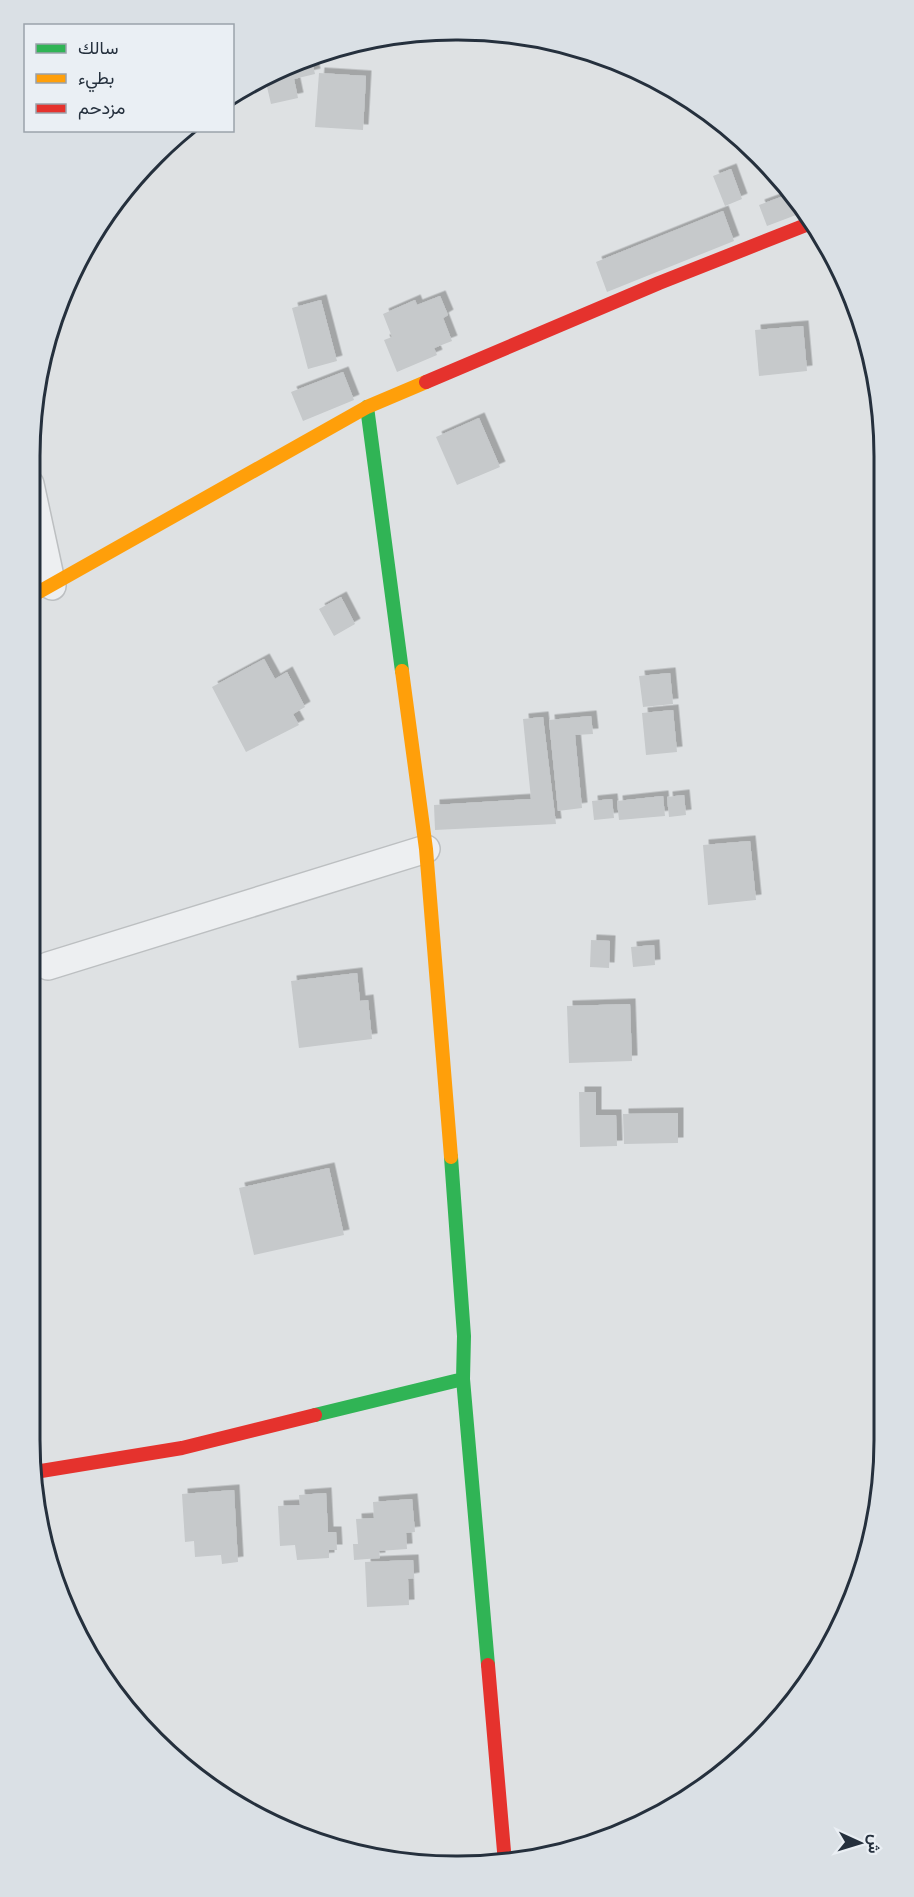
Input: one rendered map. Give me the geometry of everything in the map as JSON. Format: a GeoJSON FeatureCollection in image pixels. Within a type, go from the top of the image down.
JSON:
{"type":"FeatureCollection","features":[{"type":"Feature","properties":{"kind":"street"},"geometry":{"type":"LineString","coordinates":[[41,591],[367,407],[648,288],[803,226]]}},
{"type":"Feature","properties":{"kind":"street"},"geometry":{"type":"LineString","coordinates":[[367,407],[426,849],[458,1236],[464,1336],[463,1379],[504,1854]]}},
{"type":"Feature","properties":{"kind":"street"},"geometry":{"type":"LineString","coordinates":[[48,966],[426,849]]}},
{"type":"Feature","properties":{"kind":"street"},"geometry":{"type":"LineString","coordinates":[[41,1471],[182,1448],[463,1379]]}},
{"type":"Feature","properties":{"kind":"building"},"geometry":{"type":"Polygon","coordinates":[[[313,67],[315,74],[294,79],[298,98],[271,104],[267,86],[313,67]]]}},
{"type":"Feature","properties":{"kind":"building"},"geometry":{"type":"Polygon","coordinates":[[[319,73],[366,76],[363,130],[315,127],[319,73]]]}},
{"type":"Feature","properties":{"kind":"building"},"geometry":{"type":"Polygon","coordinates":[[[731,169],[742,199],[725,206],[713,176],[731,169]]]}},
{"type":"Feature","properties":{"kind":"building"},"geometry":{"type":"Polygon","coordinates":[[[782,197],[795,215],[767,226],[759,205],[782,197]]]}},
{"type":"Feature","properties":{"kind":"building"},"geometry":{"type":"Polygon","coordinates":[[[723,211],[734,241],[607,292],[596,262],[723,211]]]}},
{"type":"Feature","properties":{"kind":"building"},"geometry":{"type":"Polygon","coordinates":[[[440,296],[448,315],[443,318],[452,341],[434,348],[437,355],[397,372],[384,340],[392,337],[383,314],[415,300],[417,305],[440,296]]]}},
{"type":"Feature","properties":{"kind":"building"},"geometry":{"type":"Polygon","coordinates":[[[321,300],[337,361],[308,369],[292,308],[321,300]]]}},
{"type":"Feature","properties":{"kind":"building"},"geometry":{"type":"Polygon","coordinates":[[[803,326],[807,371],[759,376],[755,330],[803,326]]]}},
{"type":"Feature","properties":{"kind":"building"},"geometry":{"type":"Polygon","coordinates":[[[343,372],[354,400],[303,421],[291,392],[343,372]]]}},
{"type":"Feature","properties":{"kind":"building"},"geometry":{"type":"Polygon","coordinates":[[[479,418],[500,467],[457,485],[436,437],[479,418]]]}},
{"type":"Feature","properties":{"kind":"building"},"geometry":{"type":"Polygon","coordinates":[[[341,597],[355,624],[334,636],[319,609],[341,597]]]}},
{"type":"Feature","properties":{"kind":"building"},"geometry":{"type":"Polygon","coordinates":[[[264,659],[275,679],[287,672],[305,707],[293,714],[299,725],[246,752],[212,687],[264,659]]]}},
{"type":"Feature","properties":{"kind":"building"},"geometry":{"type":"Polygon","coordinates":[[[670,673],[673,704],[643,707],[639,676],[670,673]]]}},
{"type":"Feature","properties":{"kind":"building"},"geometry":{"type":"Polygon","coordinates":[[[673,710],[677,752],[646,755],[642,713],[673,710]]]}},
{"type":"Feature","properties":{"kind":"building"},"geometry":{"type":"Polygon","coordinates":[[[591,716],[593,734],[575,735],[582,808],[558,811],[549,720],[591,716]]]}},
{"type":"Feature","properties":{"kind":"building"},"geometry":{"type":"Polygon","coordinates":[[[543,717],[556,824],[435,830],[434,805],[531,799],[523,719],[543,717]]]}},
{"type":"Feature","properties":{"kind":"building"},"geometry":{"type":"Polygon","coordinates":[[[684,795],[686,815],[669,817],[667,797],[684,795]]]}},
{"type":"Feature","properties":{"kind":"building"},"geometry":{"type":"Polygon","coordinates":[[[663,796],[665,816],[619,820],[617,801],[663,796]]]}},
{"type":"Feature","properties":{"kind":"building"},"geometry":{"type":"Polygon","coordinates":[[[612,799],[614,818],[594,820],[592,801],[612,799]]]}},
{"type":"Feature","properties":{"kind":"building"},"geometry":{"type":"Polygon","coordinates":[[[750,841],[756,900],[708,905],[703,845],[750,841]]]}},
{"type":"Feature","properties":{"kind":"building"},"geometry":{"type":"Polygon","coordinates":[[[591,940],[610,941],[609,968],[590,967],[591,940]]]}},
{"type":"Feature","properties":{"kind":"building"},"geometry":{"type":"Polygon","coordinates":[[[654,945],[655,965],[633,967],[631,947],[654,945]]]}},
{"type":"Feature","properties":{"kind":"building"},"geometry":{"type":"Polygon","coordinates":[[[357,973],[360,1001],[368,1000],[372,1039],[299,1048],[291,981],[357,973]]]}},
{"type":"Feature","properties":{"kind":"building"},"geometry":{"type":"Polygon","coordinates":[[[630,1004],[632,1061],[569,1063],[567,1006],[630,1004]]]}},
{"type":"Feature","properties":{"kind":"building"},"geometry":{"type":"Polygon","coordinates":[[[579,1092],[596,1092],[596,1115],[616,1115],[617,1146],[580,1147],[579,1092]]]}},
{"type":"Feature","properties":{"kind":"building"},"geometry":{"type":"Polygon","coordinates":[[[678,1113],[678,1143],[624,1144],[623,1114],[678,1113]]]}},
{"type":"Feature","properties":{"kind":"building"},"geometry":{"type":"Polygon","coordinates":[[[329,1168],[344,1235],[254,1255],[239,1188],[329,1168]]]}},
{"type":"Feature","properties":{"kind":"building"},"geometry":{"type":"Polygon","coordinates":[[[234,1490],[238,1562],[222,1564],[221,1555],[195,1557],[194,1541],[185,1542],[182,1494],[234,1490]]]}},
{"type":"Feature","properties":{"kind":"building"},"geometry":{"type":"Polygon","coordinates":[[[326,1493],[328,1532],[336,1532],[337,1550],[329,1550],[329,1558],[297,1560],[295,1545],[280,1546],[278,1506],[300,1505],[299,1495],[326,1493]]]}},
{"type":"Feature","properties":{"kind":"building"},"geometry":{"type":"Polygon","coordinates":[[[412,1499],[415,1532],[406,1533],[407,1549],[379,1551],[380,1558],[354,1560],[353,1544],[358,1544],[356,1519],[374,1518],[373,1502],[412,1499]]]}},
{"type":"Feature","properties":{"kind":"building"},"geometry":{"type":"Polygon","coordinates":[[[413,1560],[414,1578],[408,1579],[409,1605],[367,1607],[365,1562],[413,1560]]]}},
{"type":"Feature","properties":{"kind":"traffic: fast"},"geometry":{"type":"LineString","coordinates":[[367,407],[402,671]]}},
{"type":"Feature","properties":{"kind":"traffic: fast"},"geometry":{"type":"LineString","coordinates":[[315,1415],[463,1379],[464,1336],[451,1157]]}},
{"type":"Feature","properties":{"kind":"traffic: fast"},"geometry":{"type":"LineString","coordinates":[[463,1379],[488,1665]]}},
{"type":"Feature","properties":{"kind":"traffic: slow"},"geometry":{"type":"LineString","coordinates":[[40,591],[367,407],[426,382]]}},
{"type":"Feature","properties":{"kind":"traffic: slow"},"geometry":{"type":"LineString","coordinates":[[402,671],[426,849],[451,1157]]}},
{"type":"Feature","properties":{"kind":"traffic: jam"},"geometry":{"type":"LineString","coordinates":[[426,382],[659,283],[803,226]]}},
{"type":"Feature","properties":{"kind":"traffic: jam"},"geometry":{"type":"LineString","coordinates":[[41,1471],[182,1448],[315,1415]]}},
{"type":"Feature","properties":{"kind":"traffic: jam"},"geometry":{"type":"LineString","coordinates":[[488,1665],[504,1854]]}}]}
